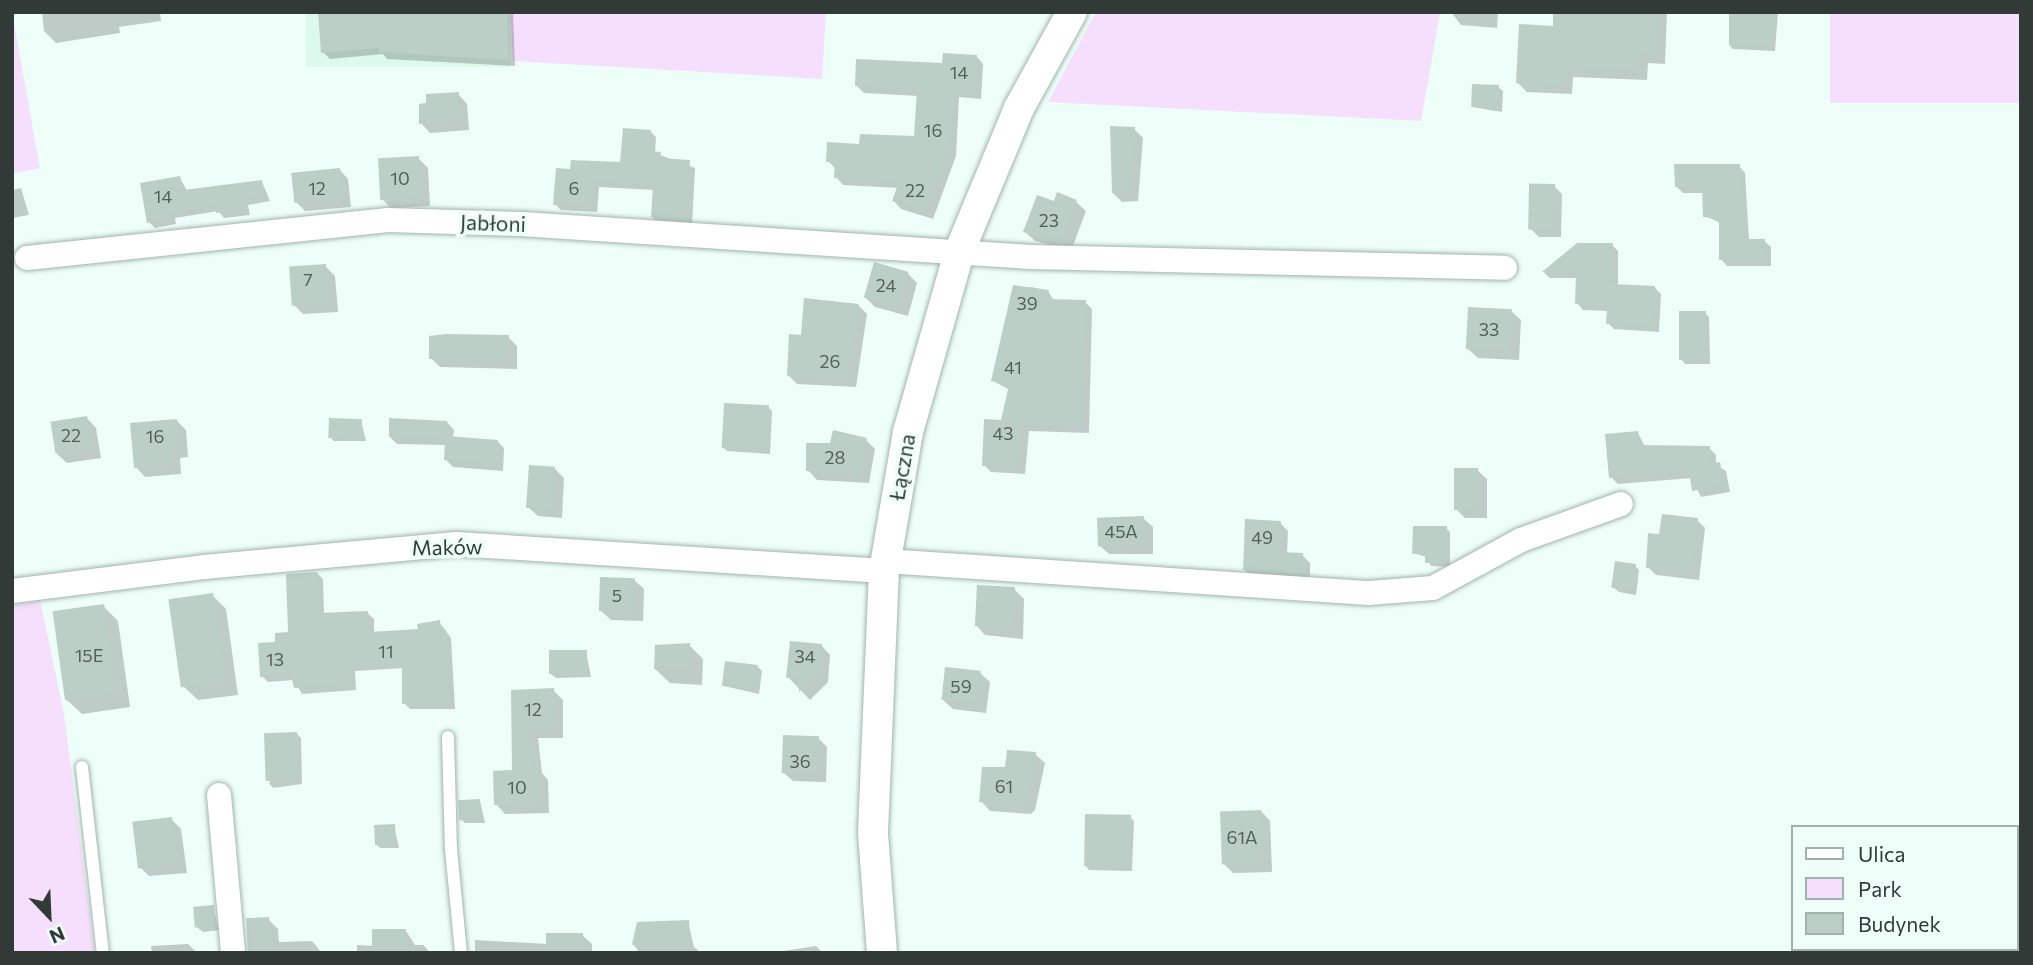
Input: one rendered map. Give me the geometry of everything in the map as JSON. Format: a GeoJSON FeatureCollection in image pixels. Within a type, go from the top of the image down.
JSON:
{"type":"FeatureCollection","features":[{"type":"Feature","properties":{"kind":"street","name":"Łączna"},"geometry":{"type":"LineString","coordinates":[[882,953],[873,832],[885,566],[908,432],[960,250],[1019,108],[1072,12]]}},
{"type":"Feature","properties":{"kind":"street","name":"Jabłoni"},"geometry":{"type":"LineString","coordinates":[[27,258],[388,220],[521,224],[871,250],[960,250],[1031,257],[1505,268]]}},
{"type":"Feature","properties":{"kind":"street","name":"Maków"},"geometry":{"type":"LineString","coordinates":[[12,591],[230,564],[456,544],[1369,593],[1433,588],[1521,540],[1620,505]]}},
{"type":"Feature","properties":{"kind":"street"},"geometry":{"type":"LineString","coordinates":[[219,794],[233,953]]}},
{"type":"Feature","properties":{"kind":"lane"},"geometry":{"type":"LineString","coordinates":[[448,737],[451,849],[461,953]]}},
{"type":"Feature","properties":{"kind":"lane"},"geometry":{"type":"LineString","coordinates":[[82,767],[103,953]]}},
{"type":"Feature","properties":{"kind":"shaded area"},"geometry":{"type":"Polygon","coordinates":[[[306,12],[510,12],[510,67],[306,67],[306,12]]]}},
{"type":"Feature","properties":{"kind":"green space"},"geometry":{"type":"Polygon","coordinates":[[[12,12],[40,168],[12,174],[12,12]]]}},
{"type":"Feature","properties":{"kind":"green space"},"geometry":{"type":"Polygon","coordinates":[[[510,12],[826,12],[822,79],[513,61],[510,12]]]}},
{"type":"Feature","properties":{"kind":"green space"},"geometry":{"type":"Polygon","coordinates":[[[1096,12],[1440,12],[1421,121],[1048,102],[1096,12]]]}},
{"type":"Feature","properties":{"kind":"green space"},"geometry":{"type":"Polygon","coordinates":[[[1830,12],[2021,12],[2021,103],[1830,103],[1830,12]]]}},
{"type":"Feature","properties":{"kind":"green space"},"geometry":{"type":"Polygon","coordinates":[[[40,600],[64,714],[95,953],[12,953],[12,606],[40,600]]]}},
{"type":"Feature","properties":{"kind":"building"},"geometry":{"type":"Polygon","coordinates":[[[318,12],[507,12],[509,60],[379,52],[379,48],[321,53],[318,12]]]}},
{"type":"Feature","properties":{"kind":"building"},"geometry":{"type":"Polygon","coordinates":[[[1553,12],[1658,12],[1656,56],[1640,54],[1639,71],[1564,68],[1563,86],[1516,83],[1519,24],[1553,26],[1553,12]]]}},
{"type":"Feature","properties":{"kind":"building"},"geometry":{"type":"Polygon","coordinates":[[[1729,12],[1774,12],[1774,45],[1729,45],[1729,12]]]}},
{"type":"Feature","properties":{"kind":"building"},"geometry":{"type":"Polygon","coordinates":[[[943,53],[977,55],[974,92],[953,91],[949,148],[926,213],[892,201],[899,182],[834,178],[835,162],[826,162],[827,142],[859,144],[860,134],[914,136],[917,89],[855,86],[856,59],[942,63],[943,53]]]}},
{"type":"Feature","properties":{"kind":"building"},"geometry":{"type":"Polygon","coordinates":[[[1472,84],[1499,85],[1498,108],[1471,107],[1472,84]]]}},
{"type":"Feature","properties":{"kind":"building"},"geometry":{"type":"Polygon","coordinates":[[[459,92],[460,121],[419,124],[419,104],[426,103],[426,94],[459,92]]]}},
{"type":"Feature","properties":{"kind":"building"},"geometry":{"type":"Polygon","coordinates":[[[1110,126],[1135,127],[1130,193],[1112,193],[1110,126]]]}},
{"type":"Feature","properties":{"kind":"building"},"geometry":{"type":"Polygon","coordinates":[[[623,128],[651,130],[650,151],[661,152],[660,158],[690,160],[686,220],[651,217],[653,185],[593,182],[592,207],[553,205],[556,168],[570,169],[571,160],[620,162],[623,128]]]}},
{"type":"Feature","properties":{"kind":"building"},"geometry":{"type":"Polygon","coordinates":[[[419,156],[421,198],[380,200],[378,158],[419,156]]]}},
{"type":"Feature","properties":{"kind":"building"},"geometry":{"type":"Polygon","coordinates":[[[1674,164],[1740,164],[1744,239],[1765,239],[1765,260],[1719,260],[1719,218],[1703,217],[1702,187],[1675,187],[1674,164]]]}},
{"type":"Feature","properties":{"kind":"building"},"geometry":{"type":"Polygon","coordinates":[[[340,168],[343,198],[294,203],[291,173],[340,168]]]}},
{"type":"Feature","properties":{"kind":"building"},"geometry":{"type":"Polygon","coordinates":[[[180,176],[183,190],[262,180],[265,196],[243,199],[244,209],[216,213],[215,205],[170,213],[171,219],[147,223],[140,183],[180,176]]]}},
{"type":"Feature","properties":{"kind":"building"},"geometry":{"type":"Polygon","coordinates":[[[1529,184],[1555,184],[1554,230],[1528,230],[1529,184]]]}},
{"type":"Feature","properties":{"kind":"building"},"geometry":{"type":"Polygon","coordinates":[[[1057,192],[1077,200],[1061,243],[1023,232],[1037,195],[1054,201],[1057,192]]]}},
{"type":"Feature","properties":{"kind":"building"},"geometry":{"type":"Polygon","coordinates":[[[1577,243],[1613,243],[1612,284],[1655,286],[1653,326],[1606,324],[1607,306],[1575,304],[1576,273],[1542,272],[1577,243]]]}},
{"type":"Feature","properties":{"kind":"building"},"geometry":{"type":"Polygon","coordinates":[[[874,262],[909,272],[898,307],[864,298],[874,262]]]}},
{"type":"Feature","properties":{"kind":"building"},"geometry":{"type":"Polygon","coordinates":[[[326,264],[329,303],[292,305],[289,267],[326,264]]]}},
{"type":"Feature","properties":{"kind":"building"},"geometry":{"type":"Polygon","coordinates":[[[1013,285],[1049,290],[1046,299],[1086,300],[1082,427],[1022,424],[1018,467],[982,466],[984,419],[1001,420],[1009,385],[991,381],[1013,285]]]}},
{"type":"Feature","properties":{"kind":"building"},"geometry":{"type":"Polygon","coordinates":[[[804,298],[859,304],[848,379],[787,376],[789,334],[801,335],[804,298]]]}},
{"type":"Feature","properties":{"kind":"building"},"geometry":{"type":"Polygon","coordinates":[[[1468,307],[1512,309],[1510,351],[1466,349],[1468,307]]]}},
{"type":"Feature","properties":{"kind":"building"},"geometry":{"type":"Polygon","coordinates":[[[1679,311],[1706,311],[1706,360],[1679,360],[1679,311]]]}},
{"type":"Feature","properties":{"kind":"building"},"geometry":{"type":"Polygon","coordinates":[[[509,335],[508,360],[429,359],[429,336],[509,335]]]}},
{"type":"Feature","properties":{"kind":"building"},"geometry":{"type":"Polygon","coordinates":[[[724,403],[769,405],[767,450],[722,448],[724,403]]]}},
{"type":"Feature","properties":{"kind":"building"},"geometry":{"type":"Polygon","coordinates":[[[87,416],[92,448],[55,453],[50,422],[87,416]]]}},
{"type":"Feature","properties":{"kind":"building"},"geometry":{"type":"Polygon","coordinates":[[[329,418],[362,419],[361,439],[328,438],[329,418]]]}},
{"type":"Feature","properties":{"kind":"building"},"geometry":{"type":"Polygon","coordinates":[[[389,418],[447,421],[447,436],[498,440],[496,464],[444,460],[445,438],[389,437],[389,418]]]}},
{"type":"Feature","properties":{"kind":"building"},"geometry":{"type":"Polygon","coordinates":[[[177,419],[179,448],[171,449],[173,465],[134,468],[130,423],[177,419]]]}},
{"type":"Feature","properties":{"kind":"building"},"geometry":{"type":"Polygon","coordinates":[[[833,430],[867,438],[859,475],[806,471],[806,443],[830,443],[833,430]]]}},
{"type":"Feature","properties":{"kind":"building"},"geometry":{"type":"Polygon","coordinates":[[[1638,431],[1640,445],[1710,446],[1709,464],[1720,462],[1724,485],[1692,491],[1689,471],[1609,478],[1605,434],[1638,431]]]}},
{"type":"Feature","properties":{"kind":"building"},"geometry":{"type":"Polygon","coordinates":[[[529,465],[555,467],[552,510],[526,508],[529,465]]]}},
{"type":"Feature","properties":{"kind":"building"},"geometry":{"type":"Polygon","coordinates":[[[1454,468],[1478,468],[1478,510],[1454,510],[1454,468]]]}},
{"type":"Feature","properties":{"kind":"building"},"geometry":{"type":"Polygon","coordinates":[[[1662,514],[1698,518],[1691,573],[1646,568],[1648,533],[1659,534],[1662,514]]]}},
{"type":"Feature","properties":{"kind":"building"},"geometry":{"type":"Polygon","coordinates":[[[1144,516],[1145,545],[1098,547],[1097,518],[1144,516]]]}},
{"type":"Feature","properties":{"kind":"building"},"geometry":{"type":"Polygon","coordinates":[[[1245,519],[1281,521],[1279,552],[1303,553],[1303,574],[1243,570],[1245,519]]]}},
{"type":"Feature","properties":{"kind":"building"},"geometry":{"type":"Polygon","coordinates":[[[1413,526],[1447,526],[1447,563],[1425,563],[1425,553],[1412,554],[1413,526]]]}},
{"type":"Feature","properties":{"kind":"building"},"geometry":{"type":"Polygon","coordinates":[[[1615,561],[1636,564],[1632,591],[1611,588],[1615,561]]]}},
{"type":"Feature","properties":{"kind":"building"},"geometry":{"type":"Polygon","coordinates":[[[317,572],[319,613],[368,611],[369,632],[418,629],[417,624],[440,620],[441,630],[446,630],[450,704],[402,704],[402,663],[350,666],[351,684],[294,688],[291,674],[260,677],[258,643],[275,642],[275,633],[288,632],[286,574],[317,572]]]}},
{"type":"Feature","properties":{"kind":"building"},"geometry":{"type":"Polygon","coordinates":[[[600,577],[635,578],[634,612],[599,611],[600,577]]]}},
{"type":"Feature","properties":{"kind":"building"},"geometry":{"type":"Polygon","coordinates":[[[977,585],[1015,587],[1013,628],[975,626],[977,585]]]}},
{"type":"Feature","properties":{"kind":"building"},"geometry":{"type":"Polygon","coordinates":[[[213,593],[225,681],[181,687],[168,599],[213,593]]]}},
{"type":"Feature","properties":{"kind":"building"},"geometry":{"type":"Polygon","coordinates":[[[104,604],[117,693],[65,700],[53,611],[104,604]]]}},
{"type":"Feature","properties":{"kind":"building"},"geometry":{"type":"Polygon","coordinates":[[[790,641],[822,644],[820,672],[799,692],[799,678],[786,678],[790,641]]]}},
{"type":"Feature","properties":{"kind":"building"},"geometry":{"type":"Polygon","coordinates":[[[690,643],[688,671],[654,669],[655,645],[690,643]]]}},
{"type":"Feature","properties":{"kind":"building"},"geometry":{"type":"Polygon","coordinates":[[[549,650],[587,650],[587,674],[549,674],[549,650]]]}},
{"type":"Feature","properties":{"kind":"building"},"geometry":{"type":"Polygon","coordinates":[[[725,661],[758,665],[755,690],[722,686],[725,661]]]}},
{"type":"Feature","properties":{"kind":"building"},"geometry":{"type":"Polygon","coordinates":[[[945,667],[981,671],[977,704],[942,700],[945,667]]]}},
{"type":"Feature","properties":{"kind":"building"},"geometry":{"type":"Polygon","coordinates":[[[554,688],[555,729],[529,729],[534,770],[540,769],[540,804],[494,805],[493,771],[512,770],[511,690],[554,688]]]}},
{"type":"Feature","properties":{"kind":"building"},"geometry":{"type":"Polygon","coordinates":[[[297,732],[299,780],[266,781],[264,733],[297,732]]]}},
{"type":"Feature","properties":{"kind":"building"},"geometry":{"type":"Polygon","coordinates":[[[783,735],[819,736],[818,774],[782,773],[783,735]]]}},
{"type":"Feature","properties":{"kind":"building"},"geometry":{"type":"Polygon","coordinates":[[[1007,750],[1036,752],[1027,801],[1021,805],[979,802],[982,767],[1005,767],[1007,750]]]}},
{"type":"Feature","properties":{"kind":"building"},"geometry":{"type":"Polygon","coordinates":[[[480,799],[481,819],[459,820],[458,800],[480,799]]]}},
{"type":"Feature","properties":{"kind":"building"},"geometry":{"type":"Polygon","coordinates":[[[1261,810],[1263,863],[1222,864],[1220,811],[1261,810]]]}},
{"type":"Feature","properties":{"kind":"building"},"geometry":{"type":"Polygon","coordinates":[[[1085,814],[1131,815],[1130,867],[1084,866],[1085,814]]]}},
{"type":"Feature","properties":{"kind":"building"},"geometry":{"type":"Polygon","coordinates":[[[172,817],[178,864],[138,869],[132,822],[172,817]]]}},
{"type":"Feature","properties":{"kind":"building"},"geometry":{"type":"Polygon","coordinates":[[[395,824],[396,844],[375,845],[374,825],[395,824]]]}},
{"type":"Feature","properties":{"kind":"building"},"geometry":{"type":"Polygon","coordinates":[[[214,905],[216,926],[195,928],[193,907],[214,905]]]}},
{"type":"Feature","properties":{"kind":"building"},"geometry":{"type":"Polygon","coordinates":[[[269,917],[271,953],[248,953],[246,918],[269,917]]]}},
{"type":"Feature","properties":{"kind":"building"},"geometry":{"type":"Polygon","coordinates":[[[689,920],[691,953],[643,953],[632,944],[637,922],[689,920]]]}},
{"type":"Feature","properties":{"kind":"building"},"geometry":{"type":"Polygon","coordinates":[[[372,929],[406,929],[406,953],[372,953],[372,929]]]}},
{"type":"Feature","properties":{"kind":"building"},"geometry":{"type":"Polygon","coordinates":[[[546,933],[583,933],[583,953],[546,953],[546,933]]]}}]}
